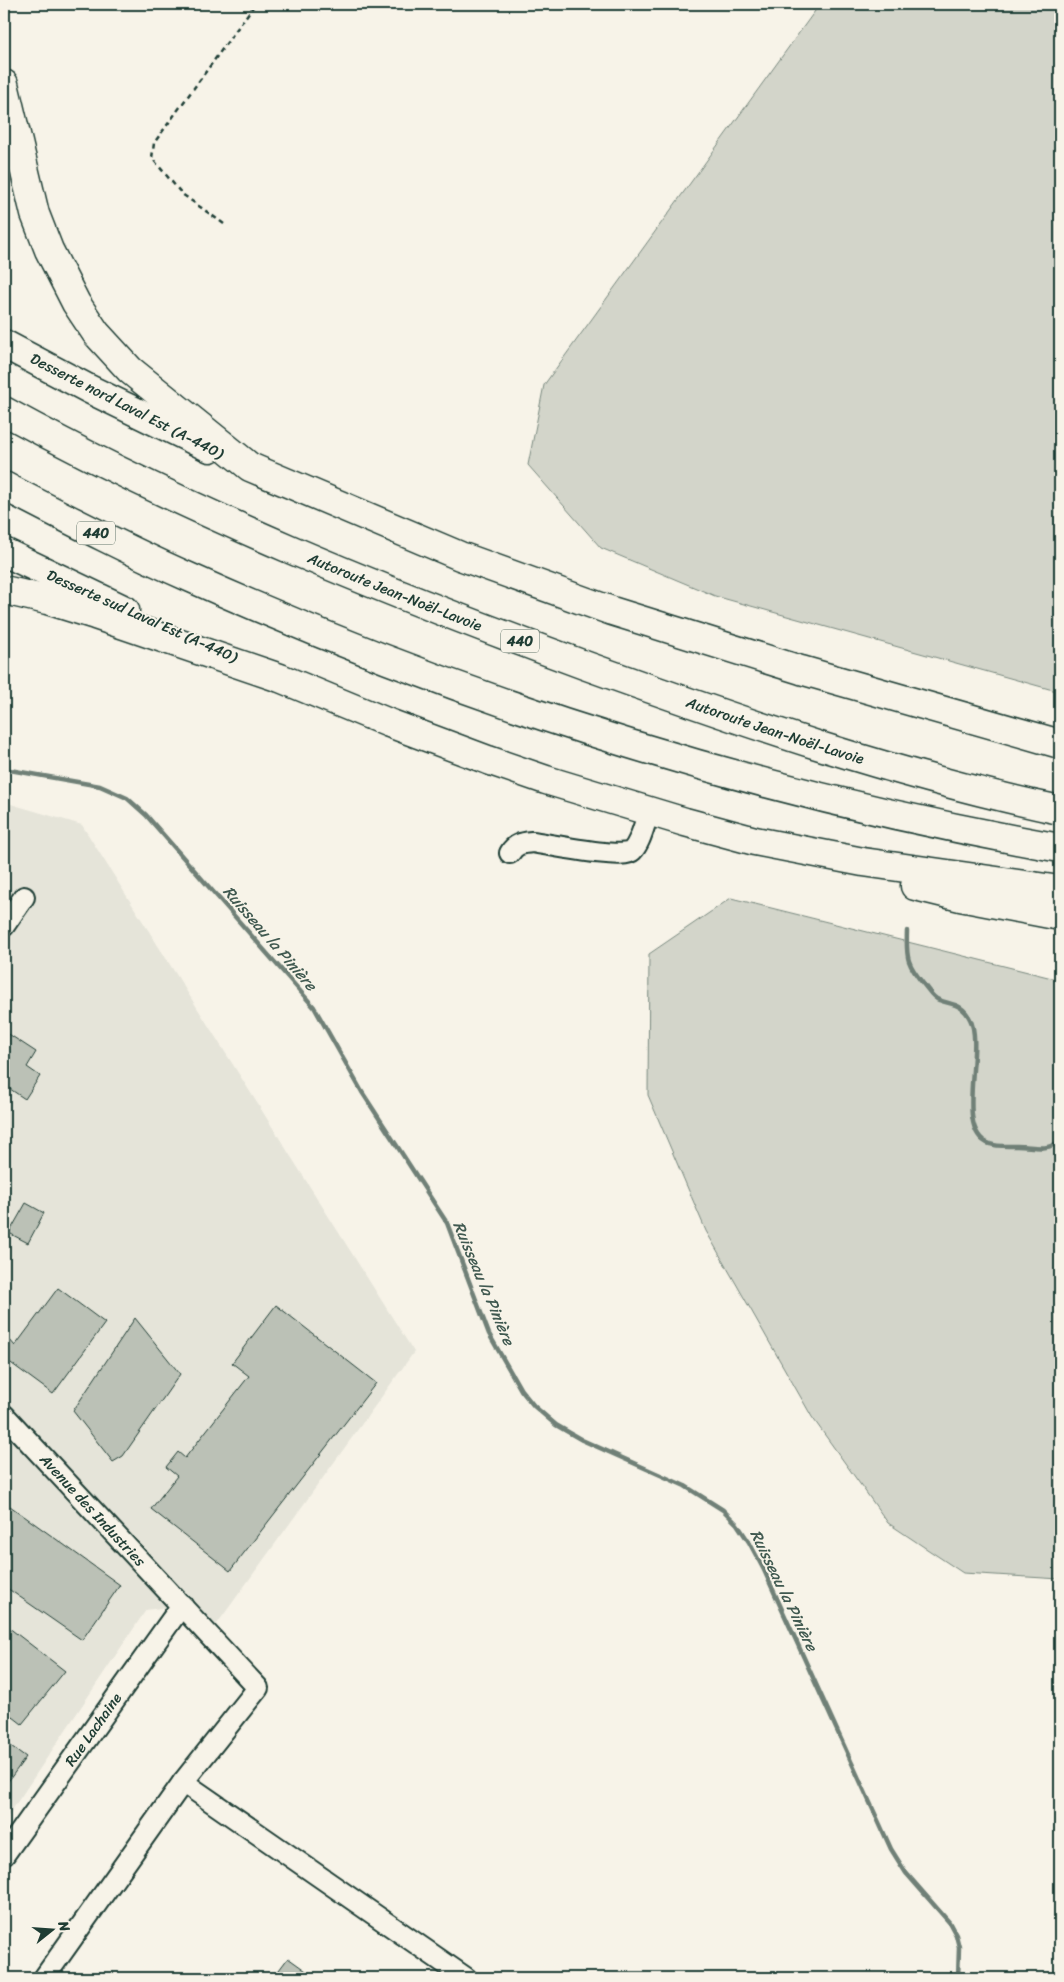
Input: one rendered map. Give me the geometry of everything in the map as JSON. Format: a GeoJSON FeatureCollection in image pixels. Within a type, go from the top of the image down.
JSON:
{"type":"FeatureCollection","features":[{"type":"Feature","properties":{"kind":"highway"},"geometry":{"type":"LineString","coordinates":[[4,84],[35,214],[49,250],[76,303],[96,333],[130,370],[250,467],[460,556],[603,608],[801,670],[1060,744]]}},
{"type":"Feature","properties":{"kind":"highway","name":"Desserte nord Laval Est (A-440)"},"geometry":{"type":"LineString","coordinates":[[4,344],[89,389],[250,467]]}},
{"type":"Feature","properties":{"kind":"highway","name":"Autoroute Jean-Noël-Lavoie"},"geometry":{"type":"LineString","coordinates":[[4,411],[98,460],[227,521],[332,568],[463,620],[695,705],[793,738],[952,784],[1060,810]]}},
{"type":"Feature","properties":{"kind":"highway","name":"440"},"geometry":{"type":"LineString","coordinates":[[4,486],[147,558],[226,594],[357,648],[549,718],[661,755],[785,789],[897,816],[1060,848]]}},
{"type":"Feature","properties":{"kind":"highway","name":"Desserte sud Laval Est (A-440)"},"geometry":{"type":"LineString","coordinates":[[4,552],[112,604],[280,678]]}},
{"type":"Feature","properties":{"kind":"highway"},"geometry":{"type":"LineString","coordinates":[[4,590],[47,600],[95,615],[280,678],[447,746],[546,780],[649,812],[755,841],[786,852],[916,886],[1060,916]]}},
{"type":"Feature","properties":{"kind":"highway"},"geometry":{"type":"LineString","coordinates":[[755,841],[863,862],[1060,890]]}},
{"type":"Feature","properties":{"kind":"street"},"geometry":{"type":"LineString","coordinates":[[510,852],[516,845],[532,842],[613,855],[627,854],[638,842],[649,812]]}},
{"type":"Feature","properties":{"kind":"street"},"geometry":{"type":"LineString","coordinates":[[4,926],[24,897]]}},
{"type":"Feature","properties":{"kind":"street","name":"Avenue des Industries"},"geometry":{"type":"LineString","coordinates":[[6,1424],[182,1605],[258,1688],[183,1782]]}},
{"type":"Feature","properties":{"kind":"street","name":"Rue Lachaine"},"geometry":{"type":"LineString","coordinates":[[4,1855],[182,1605]]}},
{"type":"Feature","properties":{"kind":"street"},"geometry":{"type":"LineString","coordinates":[[44,1978],[183,1782],[466,1978]]}},
{"type":"Feature","properties":{"kind":"path"},"geometry":{"type":"LineString","coordinates":[[224,224],[182,194],[152,158],[154,144],[256,4]]}},
{"type":"Feature","properties":{"kind":"shaded area"},"geometry":{"type":"Polygon","coordinates":[[[820,4],[1060,4],[1060,692],[715,596],[601,548],[528,465],[544,385],[820,4]]]}},
{"type":"Feature","properties":{"kind":"shaded area"},"geometry":{"type":"Polygon","coordinates":[[[4,802],[82,825],[414,1352],[209,1635],[182,1605],[146,1610],[4,1822],[4,802]]]}},
{"type":"Feature","properties":{"kind":"shaded area"},"geometry":{"type":"Polygon","coordinates":[[[731,898],[1060,980],[1060,1579],[963,1573],[888,1523],[812,1417],[706,1231],[648,1095],[649,954],[731,898]]]}},
{"type":"Feature","properties":{"kind":"building"},"geometry":{"type":"Polygon","coordinates":[[[4,1031],[36,1052],[27,1067],[40,1076],[25,1099],[4,1085],[4,1031]]]}},
{"type":"Feature","properties":{"kind":"building"},"geometry":{"type":"Polygon","coordinates":[[[26,1203],[44,1213],[28,1243],[9,1233],[26,1203]]]}},
{"type":"Feature","properties":{"kind":"building"},"geometry":{"type":"Polygon","coordinates":[[[58,1288],[105,1323],[53,1394],[4,1358],[4,1333],[15,1346],[58,1288]]]}},
{"type":"Feature","properties":{"kind":"building"},"geometry":{"type":"Polygon","coordinates":[[[276,1305],[376,1383],[230,1571],[151,1509],[177,1476],[166,1467],[178,1452],[185,1458],[249,1376],[232,1363],[276,1305]]]}},
{"type":"Feature","properties":{"kind":"building"},"geometry":{"type":"Polygon","coordinates":[[[135,1318],[180,1374],[123,1456],[113,1462],[73,1411],[135,1318]]]}},
{"type":"Feature","properties":{"kind":"building"},"geometry":{"type":"Polygon","coordinates":[[[10,1506],[120,1585],[82,1640],[4,1586],[4,1515],[10,1506]]]}},
{"type":"Feature","properties":{"kind":"building"},"geometry":{"type":"Polygon","coordinates":[[[4,1624],[65,1671],[22,1724],[4,1710],[4,1624]]]}},
{"type":"Feature","properties":{"kind":"building"},"geometry":{"type":"Polygon","coordinates":[[[4,1741],[26,1757],[4,1787],[4,1741]]]}},
{"type":"Feature","properties":{"kind":"building"},"geometry":{"type":"Polygon","coordinates":[[[288,1958],[316,1978],[273,1978],[288,1958]]]}},
{"type":"Feature","properties":{"kind":"waterway","name":"Ruisseau la Pinière"},"geometry":{"type":"LineString","coordinates":[[4,769],[100,786],[127,798],[146,815],[314,1007],[362,1092],[447,1223],[489,1334],[521,1390],[534,1406],[556,1425],[582,1440],[685,1486],[723,1510],[737,1524],[764,1570],[891,1849],[906,1873],[949,1922],[956,1935],[959,1947],[958,1978]]}},
{"type":"Feature","properties":{"kind":"waterway"},"geometry":{"type":"LineString","coordinates":[[907,931],[909,961],[919,978],[935,998],[960,1007],[970,1019],[974,1032],[971,1107],[973,1123],[979,1136],[990,1144],[1000,1146],[1039,1148],[1050,1146],[1060,1141]]}}]}
